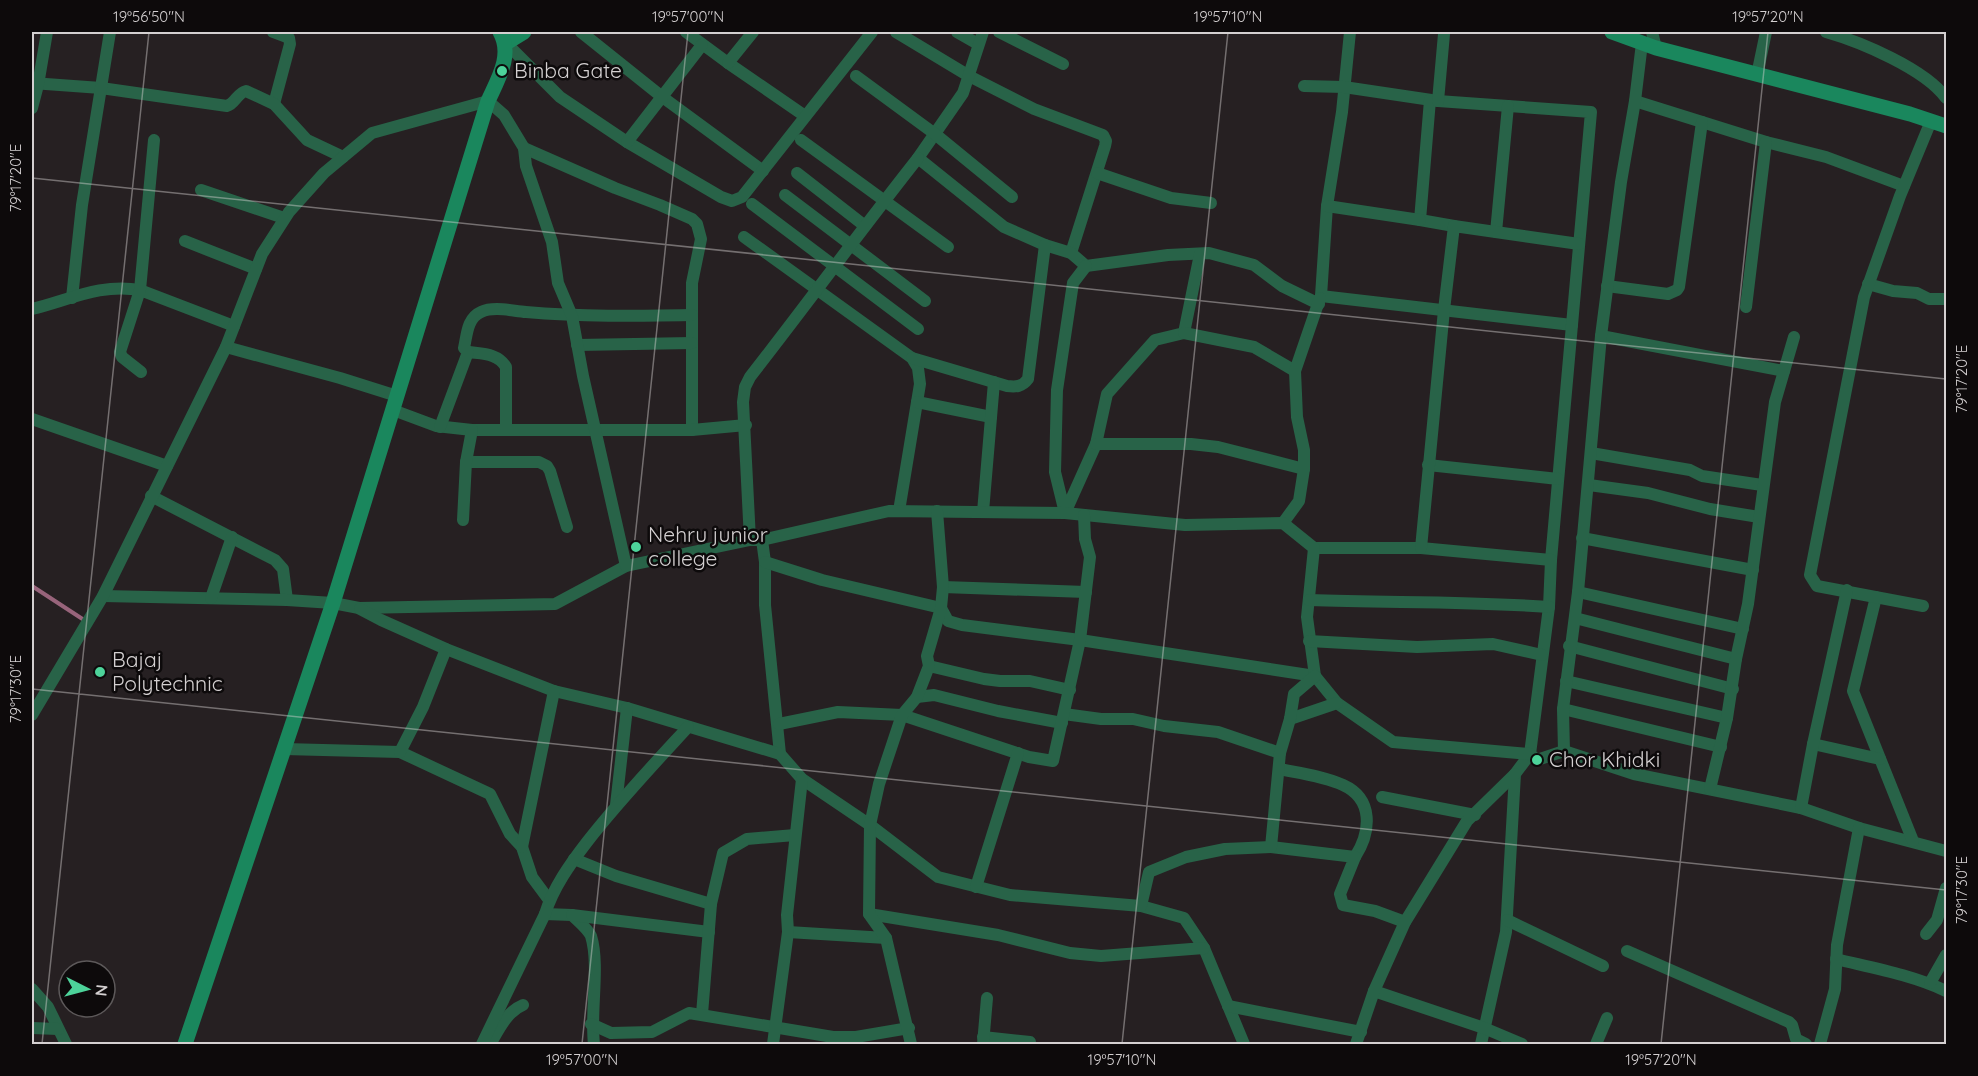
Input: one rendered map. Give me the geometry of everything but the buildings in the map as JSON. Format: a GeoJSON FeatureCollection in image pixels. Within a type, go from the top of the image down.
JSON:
{"type":"FeatureCollection","features":[{"type":"Feature","properties":{"kind":"main road"},"geometry":{"type":"LineString","coordinates":[[185,1044],[333,603],[488,101],[502,71],[503,37],[524,32]]}},
{"type":"Feature","properties":{"kind":"main road"},"geometry":{"type":"LineString","coordinates":[[1612,32],[1650,41],[1757,75],[1947,126]]}},
{"type":"Feature","properties":{"kind":"street"},"geometry":{"type":"LineString","coordinates":[[32,108],[35,84],[48,32]]}},
{"type":"Feature","properties":{"kind":"street"},"geometry":{"type":"LineString","coordinates":[[72,298],[82,205],[110,32]]}},
{"type":"Feature","properties":{"kind":"street"},"geometry":{"type":"LineString","coordinates":[[273,32],[289,38],[290,44],[274,104]]}},
{"type":"Feature","properties":{"kind":"street"},"geometry":{"type":"LineString","coordinates":[[581,32],[661,96],[762,171]]}},
{"type":"Feature","properties":{"kind":"street"},"geometry":{"type":"LineString","coordinates":[[686,32],[805,116]]}},
{"type":"Feature","properties":{"kind":"street"},"geometry":{"type":"LineString","coordinates":[[728,63],[753,32]]}},
{"type":"Feature","properties":{"kind":"street"},"geometry":{"type":"LineString","coordinates":[[503,37],[560,97],[627,142],[728,200],[742,197],[872,32]]}},
{"type":"Feature","properties":{"kind":"street"},"geometry":{"type":"LineString","coordinates":[[896,32],[969,76],[1034,110],[1103,135],[1106,141],[1071,253]]}},
{"type":"Feature","properties":{"kind":"street"},"geometry":{"type":"LineString","coordinates":[[957,32],[978,44]]}},
{"type":"Feature","properties":{"kind":"street"},"geometry":{"type":"LineString","coordinates":[[780,754],[765,605],[765,562],[756,540],[743,402],[745,387],[750,377],[818,290],[850,244],[918,158],[963,93],[983,32]]}},
{"type":"Feature","properties":{"kind":"street"},"geometry":{"type":"LineString","coordinates":[[999,32],[1062,64]]}},
{"type":"Feature","properties":{"kind":"street"},"geometry":{"type":"LineString","coordinates":[[1284,524],[1299,501],[1304,469],[1304,450],[1297,417],[1295,371],[1320,300],[1327,206],[1342,112],[1350,32]]}},
{"type":"Feature","properties":{"kind":"street"},"geometry":{"type":"LineString","coordinates":[[1757,75],[1766,32]]}},
{"type":"Feature","properties":{"kind":"street"},"geometry":{"type":"LineString","coordinates":[[1826,32],[1880,51],[1938,87],[1947,98]]}},
{"type":"Feature","properties":{"kind":"street"},"geometry":{"type":"LineString","coordinates":[[1420,220],[1444,34]]}},
{"type":"Feature","properties":{"kind":"street"},"geometry":{"type":"LineString","coordinates":[[1564,751],[1563,709],[1569,646],[1578,592],[1607,286],[1635,101],[1650,41]]}},
{"type":"Feature","properties":{"kind":"street"},"geometry":{"type":"LineString","coordinates":[[627,142],[702,45]]}},
{"type":"Feature","properties":{"kind":"street"},"geometry":{"type":"LineString","coordinates":[[856,76],[935,134],[1012,197]]}},
{"type":"Feature","properties":{"kind":"street"},"geometry":{"type":"LineString","coordinates":[[35,84],[101,88],[227,106],[232,104],[241,93],[246,92],[274,104],[307,140],[343,157]]}},
{"type":"Feature","properties":{"kind":"street"},"geometry":{"type":"LineString","coordinates":[[1228,1006],[1359,1038],[1374,991],[1405,922],[1467,821],[1515,774],[1530,754],[1549,607],[1551,560],[1591,112],[1434,101],[1344,87],[1304,86]]}},
{"type":"Feature","properties":{"kind":"street"},"geometry":{"type":"LineString","coordinates":[[32,715],[103,596],[151,496],[191,422],[226,347],[262,254],[284,218],[324,173],[372,133],[488,101],[504,115],[524,148],[526,166],[552,242],[558,283],[572,316],[626,566]]}},
{"type":"Feature","properties":{"kind":"street"},"geometry":{"type":"LineString","coordinates":[[1635,101],[1766,142],[1826,157],[1904,186]]}},
{"type":"Feature","properties":{"kind":"street"},"geometry":{"type":"LineString","coordinates":[[1496,232],[1508,106]]}},
{"type":"Feature","properties":{"kind":"street"},"geometry":{"type":"LineString","coordinates":[[1923,606],[1817,586],[1810,575],[1864,297],[1904,186],[1931,121]]}},
{"type":"Feature","properties":{"kind":"street"},"geometry":{"type":"LineString","coordinates":[[1607,286],[1668,294],[1677,291],[1702,122]]}},
{"type":"Feature","properties":{"kind":"street"},"geometry":{"type":"LineString","coordinates":[[141,372],[122,357],[120,352],[140,290],[154,140]]}},
{"type":"Feature","properties":{"kind":"street"},"geometry":{"type":"LineString","coordinates":[[801,140],[948,247]]}},
{"type":"Feature","properties":{"kind":"street"},"geometry":{"type":"LineString","coordinates":[[1746,307],[1766,142]]}},
{"type":"Feature","properties":{"kind":"street"},"geometry":{"type":"LineString","coordinates":[[524,148],[695,221],[701,234],[693,270],[692,430]]}},
{"type":"Feature","properties":{"kind":"street"},"geometry":{"type":"LineString","coordinates":[[918,158],[1004,227],[1045,245],[1071,253],[1086,266]]}},
{"type":"Feature","properties":{"kind":"street"},"geometry":{"type":"LineString","coordinates":[[797,173],[865,226]]}},
{"type":"Feature","properties":{"kind":"street"},"geometry":{"type":"LineString","coordinates":[[1097,173],[1157,195],[1211,203]]}},
{"type":"Feature","properties":{"kind":"street"},"geometry":{"type":"LineString","coordinates":[[201,190],[284,218]]}},
{"type":"Feature","properties":{"kind":"street"},"geometry":{"type":"LineString","coordinates":[[785,195],[925,301]]}},
{"type":"Feature","properties":{"kind":"street"},"geometry":{"type":"LineString","coordinates":[[752,204],[918,329]]}},
{"type":"Feature","properties":{"kind":"street"},"geometry":{"type":"LineString","coordinates":[[1327,206],[1578,244]]}},
{"type":"Feature","properties":{"kind":"street"},"geometry":{"type":"LineString","coordinates":[[1421,548],[1454,226]]}},
{"type":"Feature","properties":{"kind":"street"},"geometry":{"type":"LineString","coordinates":[[744,237],[912,358],[1017,387],[1024,385],[1028,380],[1045,245]]}},
{"type":"Feature","properties":{"kind":"street"},"geometry":{"type":"LineString","coordinates":[[185,241],[256,268]]}},
{"type":"Feature","properties":{"kind":"street"},"geometry":{"type":"LineString","coordinates":[[1065,513],[1055,472],[1057,390],[1073,283],[1086,266],[1168,255],[1209,253],[1254,265],[1282,286],[1320,300],[1444,310],[1572,325]]}},
{"type":"Feature","properties":{"kind":"street"},"geometry":{"type":"LineString","coordinates":[[1184,333],[1200,254]]}},
{"type":"Feature","properties":{"kind":"street"},"geometry":{"type":"LineString","coordinates":[[1868,284],[1893,291],[1917,293],[1929,299],[1947,299]]}},
{"type":"Feature","properties":{"kind":"street"},"geometry":{"type":"LineString","coordinates":[[32,309],[103,288],[118,287],[140,290],[234,326]]}},
{"type":"Feature","properties":{"kind":"street"},"geometry":{"type":"LineString","coordinates":[[506,429],[506,367],[500,359],[494,356],[468,352],[464,348],[468,327],[473,317],[481,312],[496,309],[572,316],[692,315]]}},
{"type":"Feature","properties":{"kind":"street"},"geometry":{"type":"LineString","coordinates":[[1065,513],[1096,444],[1107,394],[1155,340],[1184,333],[1254,347],[1295,371]]}},
{"type":"Feature","properties":{"kind":"street"},"geometry":{"type":"LineString","coordinates":[[1601,336],[1784,371]]}},
{"type":"Feature","properties":{"kind":"street"},"geometry":{"type":"LineString","coordinates":[[1710,789],[1733,689],[1736,658],[1753,570],[1762,485],[1775,402],[1794,337]]}},
{"type":"Feature","properties":{"kind":"street"},"geometry":{"type":"LineString","coordinates":[[577,345],[692,343]]}},
{"type":"Feature","properties":{"kind":"street"},"geometry":{"type":"LineString","coordinates":[[226,347],[340,378],[440,427],[472,430],[692,430],[746,425]]}},
{"type":"Feature","properties":{"kind":"street"},"geometry":{"type":"LineString","coordinates":[[440,427],[468,352]]}},
{"type":"Feature","properties":{"kind":"street"},"geometry":{"type":"LineString","coordinates":[[899,511],[920,375],[912,358]]}},
{"type":"Feature","properties":{"kind":"street"},"geometry":{"type":"LineString","coordinates":[[983,512],[994,382]]}},
{"type":"Feature","properties":{"kind":"street"},"geometry":{"type":"LineString","coordinates":[[917,402],[991,417]]}},
{"type":"Feature","properties":{"kind":"street"},"geometry":{"type":"LineString","coordinates":[[32,419],[167,466]]}},
{"type":"Feature","properties":{"kind":"street"},"geometry":{"type":"LineString","coordinates":[[463,520],[465,462],[472,430]]}},
{"type":"Feature","properties":{"kind":"street"},"geometry":{"type":"LineString","coordinates":[[1096,444],[1191,444],[1218,447],[1304,469]]}},
{"type":"Feature","properties":{"kind":"street"},"geometry":{"type":"LineString","coordinates":[[1591,453],[1690,470],[1702,476],[1762,485]]}},
{"type":"Feature","properties":{"kind":"street"},"geometry":{"type":"LineString","coordinates":[[465,462],[539,462],[544,464],[550,471],[567,527]]}},
{"type":"Feature","properties":{"kind":"street"},"geometry":{"type":"LineString","coordinates":[[1428,465],[1558,479]]}},
{"type":"Feature","properties":{"kind":"street"},"geometry":{"type":"LineString","coordinates":[[1588,485],[1648,493],[1759,518]]}},
{"type":"Feature","properties":{"kind":"street"},"geometry":{"type":"LineString","coordinates":[[151,496],[280,564],[283,569],[287,600]]}},
{"type":"Feature","properties":{"kind":"street"},"geometry":{"type":"LineString","coordinates":[[103,596],[287,600],[333,603],[359,608],[555,604],[626,566],[889,510],[1065,513],[1185,525],[1284,524],[1314,548],[1421,548],[1551,560]]}},
{"type":"Feature","properties":{"kind":"street"},"geometry":{"type":"LineString","coordinates":[[911,1044],[886,938],[869,914],[870,825],[879,784],[902,715],[917,697],[929,666],[927,656],[941,608],[943,587],[937,511]]}},
{"type":"Feature","properties":{"kind":"street"},"geometry":{"type":"LineString","coordinates":[[778,724],[838,712],[902,715],[1018,753],[1053,761],[1080,639],[1086,592],[1090,557],[1085,539],[1084,515]]}},
{"type":"Feature","properties":{"kind":"street"},"geometry":{"type":"LineString","coordinates":[[212,598],[232,537]]}},
{"type":"Feature","properties":{"kind":"street"},"geometry":{"type":"LineString","coordinates":[[1582,538],[1753,570]]}},
{"type":"Feature","properties":{"kind":"street"},"geometry":{"type":"LineString","coordinates":[[1314,548],[1307,617],[1314,676],[1337,702],[1393,741],[1530,754],[1537,760],[1564,751],[1634,774],[1801,808],[1859,828],[1947,851]]}},
{"type":"Feature","properties":{"kind":"street"},"geometry":{"type":"LineString","coordinates":[[765,562],[822,580],[941,608],[948,621],[955,623],[1080,639],[1314,676]]}},
{"type":"Feature","properties":{"kind":"street"},"geometry":{"type":"LineString","coordinates":[[943,587],[1086,592]]}},
{"type":"Feature","properties":{"kind":"street"},"geometry":{"type":"LineString","coordinates":[[1801,808],[1847,590]]}},
{"type":"Feature","properties":{"kind":"street"},"geometry":{"type":"LineString","coordinates":[[1578,592],[1743,629]]}},
{"type":"Feature","properties":{"kind":"street"},"geometry":{"type":"LineString","coordinates":[[1876,597],[1852,691],[1913,841]]}},
{"type":"Feature","properties":{"kind":"street"},"geometry":{"type":"LineString","coordinates":[[1309,600],[1427,604],[1486,602],[1549,607]]}},
{"type":"Feature","properties":{"kind":"street"},"geometry":{"type":"LineString","coordinates":[[359,608],[446,649],[554,691],[627,708],[780,754],[802,779],[870,825],[938,877],[1010,895],[1142,906],[1184,918],[1204,948],[1244,1044]]}},
{"type":"Feature","properties":{"kind":"street"},"geometry":{"type":"LineString","coordinates":[[1575,618],[1736,658]]}},
{"type":"Feature","properties":{"kind":"street"},"geometry":{"type":"LineString","coordinates":[[1309,641],[1417,647],[1493,644],[1542,655]]}},
{"type":"Feature","properties":{"kind":"street"},"geometry":{"type":"LineString","coordinates":[[1569,646],[1733,689]]}},
{"type":"Feature","properties":{"kind":"street"},"geometry":{"type":"LineString","coordinates":[[400,752],[423,707],[446,649]]}},
{"type":"Feature","properties":{"kind":"street"},"geometry":{"type":"LineString","coordinates":[[929,666],[1000,681],[1030,681],[1070,690]]}},
{"type":"Feature","properties":{"kind":"street"},"geometry":{"type":"LineString","coordinates":[[1271,847],[1280,753],[1294,694],[1314,676]]}},
{"type":"Feature","properties":{"kind":"street"},"geometry":{"type":"LineString","coordinates":[[1566,681],[1727,718]]}},
{"type":"Feature","properties":{"kind":"street"},"geometry":{"type":"LineString","coordinates":[[522,847],[554,691]]}},
{"type":"Feature","properties":{"kind":"street"},"geometry":{"type":"LineString","coordinates":[[917,697],[934,695],[998,711],[1063,719],[1133,719],[1164,726],[1211,730],[1280,753]]}},
{"type":"Feature","properties":{"kind":"street"},"geometry":{"type":"LineString","coordinates":[[1290,718],[1337,702]]}},
{"type":"Feature","properties":{"kind":"street"},"geometry":{"type":"LineString","coordinates":[[616,805],[627,708]]}},
{"type":"Feature","properties":{"kind":"street"},"geometry":{"type":"LineString","coordinates":[[1563,709],[1721,747]]}},
{"type":"Feature","properties":{"kind":"street"},"geometry":{"type":"LineString","coordinates":[[483,1044],[545,914],[549,900],[574,859],[616,805],[688,727]]}},
{"type":"Feature","properties":{"kind":"street"},"geometry":{"type":"LineString","coordinates":[[1813,744],[1880,759]]}},
{"type":"Feature","properties":{"kind":"street"},"geometry":{"type":"LineString","coordinates":[[284,749],[400,752],[490,794],[510,834],[522,847],[532,877],[549,900]]}},
{"type":"Feature","properties":{"kind":"street"},"geometry":{"type":"LineString","coordinates":[[976,886],[1018,753]]}},
{"type":"Feature","properties":{"kind":"street"},"geometry":{"type":"LineString","coordinates":[[1278,769],[1344,785],[1362,802],[1367,814],[1367,830],[1340,894],[1343,905],[1374,911],[1405,922]]}},
{"type":"Feature","properties":{"kind":"street"},"geometry":{"type":"LineString","coordinates":[[1480,1044],[1506,932],[1515,774]]}},
{"type":"Feature","properties":{"kind":"street"},"geometry":{"type":"LineString","coordinates":[[773,1044],[788,932],[787,915],[802,779]]}},
{"type":"Feature","properties":{"kind":"street"},"geometry":{"type":"LineString","coordinates":[[1382,796],[1474,815]]}},
{"type":"Feature","properties":{"kind":"street"},"geometry":{"type":"LineString","coordinates":[[1820,1044],[1835,989],[1837,945],[1859,828]]}},
{"type":"Feature","properties":{"kind":"street"},"geometry":{"type":"LineString","coordinates":[[702,1014],[711,904],[723,853],[747,839],[795,835]]}},
{"type":"Feature","properties":{"kind":"street"},"geometry":{"type":"LineString","coordinates":[[1142,906],[1149,872],[1185,857],[1225,849],[1271,847],[1356,857]]}},
{"type":"Feature","properties":{"kind":"street"},"geometry":{"type":"LineString","coordinates":[[574,859],[616,876],[711,904]]}},
{"type":"Feature","properties":{"kind":"street"},"geometry":{"type":"LineString","coordinates":[[1926,934],[1937,920],[1947,888]]}},
{"type":"Feature","properties":{"kind":"street"},"geometry":{"type":"LineString","coordinates":[[545,914],[572,915],[709,932]]}},
{"type":"Feature","properties":{"kind":"street"},"geometry":{"type":"LineString","coordinates":[[869,914],[999,935],[1070,953],[1101,956],[1204,948]]}},
{"type":"Feature","properties":{"kind":"street"},"geometry":{"type":"LineString","coordinates":[[572,915],[590,934],[594,958],[591,1024],[594,1044]]}},
{"type":"Feature","properties":{"kind":"street"},"geometry":{"type":"LineString","coordinates":[[1507,920],[1603,966]]}},
{"type":"Feature","properties":{"kind":"street"},"geometry":{"type":"LineString","coordinates":[[788,932],[886,938]]}},
{"type":"Feature","properties":{"kind":"street"},"geometry":{"type":"LineString","coordinates":[[1627,951],[1788,1022],[1792,1025],[1796,1039],[1806,1044]]}},
{"type":"Feature","properties":{"kind":"street"},"geometry":{"type":"LineString","coordinates":[[1930,983],[1947,955]]}},
{"type":"Feature","properties":{"kind":"street"},"geometry":{"type":"LineString","coordinates":[[1836,959],[1930,983],[1947,991]]}},
{"type":"Feature","properties":{"kind":"street"},"geometry":{"type":"LineString","coordinates":[[32,989],[48,1007],[66,1044]]}},
{"type":"Feature","properties":{"kind":"street"},"geometry":{"type":"LineString","coordinates":[[1374,991],[1484,1028],[1522,1044]]}},
{"type":"Feature","properties":{"kind":"street"},"geometry":{"type":"LineString","coordinates":[[987,998],[983,1041],[1030,1042],[1030,1044]]}},
{"type":"Feature","properties":{"kind":"street"},"geometry":{"type":"LineString","coordinates":[[490,1044],[505,1019],[524,1005]]}},
{"type":"Feature","properties":{"kind":"street"},"geometry":{"type":"LineString","coordinates":[[591,1024],[611,1033],[652,1032],[689,1013],[843,1037],[909,1028]]}},
{"type":"Feature","properties":{"kind":"street"},"geometry":{"type":"LineString","coordinates":[[1596,1044],[1607,1018]]}},
{"type":"Feature","properties":{"kind":"street"},"geometry":{"type":"LineString","coordinates":[[32,1028],[58,1029]]}},
{"type":"Feature","properties":{"kind":"waterway"},"geometry":{"type":"LineString","coordinates":[[32,586],[84,620]]}},
{"type":"Feature","properties":{"kind":"place","name":"Binba Gate"},"geometry":{"type":"Point","coordinates":[502,71]}},
{"type":"Feature","properties":{"kind":"place","name":"Nehru junior college"},"geometry":{"type":"Point","coordinates":[636,547]}},
{"type":"Feature","properties":{"kind":"place","name":"Bajaj Polytechnic"},"geometry":{"type":"Point","coordinates":[100,672]}},
{"type":"Feature","properties":{"kind":"place","name":"Chor Khidki"},"geometry":{"type":"Point","coordinates":[1537,760]}}]}
